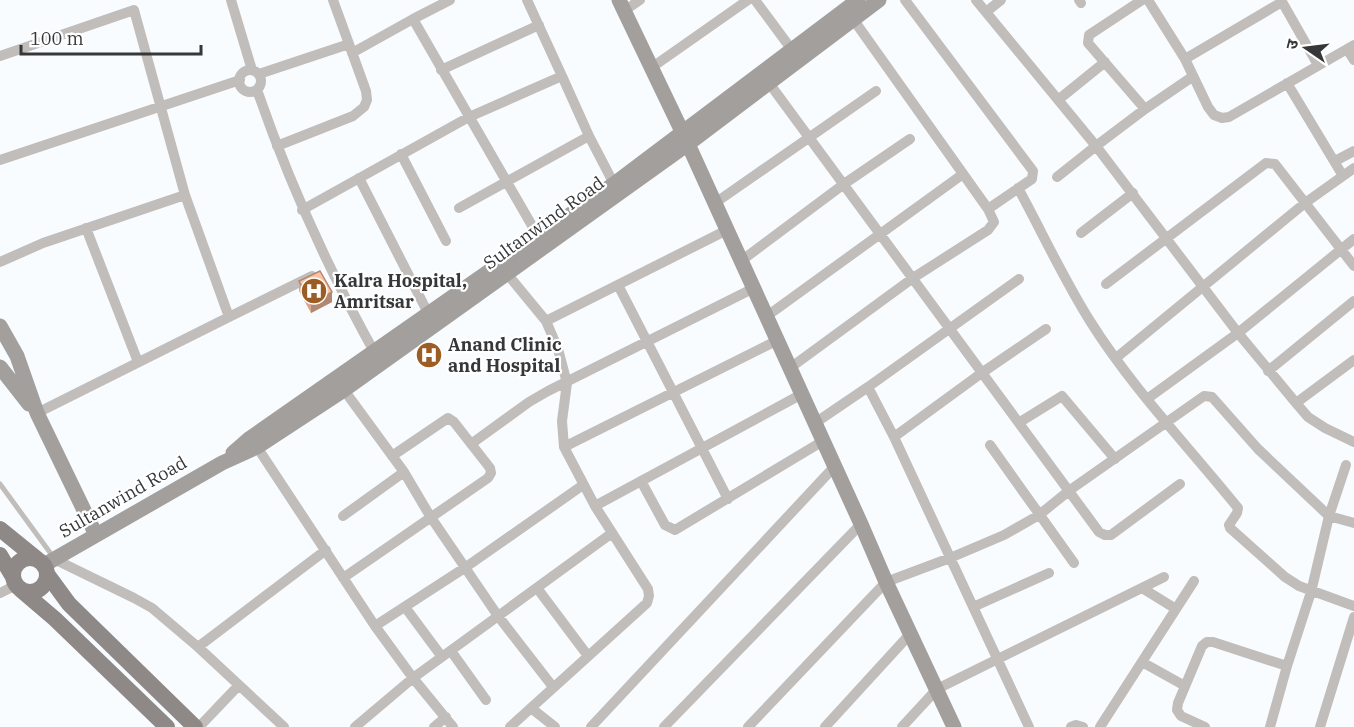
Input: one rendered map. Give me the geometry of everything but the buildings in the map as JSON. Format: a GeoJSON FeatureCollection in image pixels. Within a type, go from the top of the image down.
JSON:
{"type":"FeatureCollection","features":[{"type":"Feature","properties":{"kind":"main road","name":"Sultanwind Road"},"geometry":{"type":"LineString","coordinates":[[222,463],[249,439],[377,358],[686,138],[792,50],[858,0]]}},
{"type":"Feature","properties":{"kind":"main road","name":"Sultanwind Road"},"geometry":{"type":"LineString","coordinates":[[46,564],[222,463],[257,447],[344,390],[428,313],[503,269],[538,236],[769,83],[879,0]]}},
{"type":"Feature","properties":{"kind":"main road"},"geometry":{"type":"LineString","coordinates":[[622,6],[686,138],[886,582],[954,727]]}},
{"type":"Feature","properties":{"kind":"main road"},"geometry":{"type":"LineString","coordinates":[[0,326],[17,356],[37,413],[96,535]]}},
{"type":"Feature","properties":{"kind":"main road"},"geometry":{"type":"LineString","coordinates":[[0,367],[37,413]]}},
{"type":"Feature","properties":{"kind":"main road"},"geometry":{"type":"LineString","coordinates":[[0,529],[46,564],[69,604],[197,727]]}},
{"type":"Feature","properties":{"kind":"main road"},"geometry":{"type":"LineString","coordinates":[[0,555],[16,584],[167,727]]}},
{"type":"Feature","properties":{"kind":"main road"},"geometry":{"type":"LineString","coordinates":[[16,584],[14,570],[24,559],[46,564]]}},
{"type":"Feature","properties":{"kind":"main road"},"geometry":{"type":"LineString","coordinates":[[16,584],[29,592],[36,591],[46,582],[46,564]]}},
{"type":"Feature","properties":{"kind":"street"},"geometry":{"type":"LineString","coordinates":[[231,0],[255,72],[261,82],[257,90],[302,210],[329,268],[377,358]]}},
{"type":"Feature","properties":{"kind":"street"},"geometry":{"type":"LineString","coordinates":[[277,146],[353,116],[364,107],[367,100],[366,91],[333,0]]}},
{"type":"Feature","properties":{"kind":"street"},"geometry":{"type":"LineString","coordinates":[[257,90],[253,92],[242,88],[240,80],[244,72],[255,72],[351,48],[450,0]]}},
{"type":"Feature","properties":{"kind":"street"},"geometry":{"type":"LineString","coordinates":[[527,0],[589,136],[614,184]]}},
{"type":"Feature","properties":{"kind":"street"},"geometry":{"type":"LineString","coordinates":[[622,6],[640,0]]}},
{"type":"Feature","properties":{"kind":"street"},"geometry":{"type":"LineString","coordinates":[[651,68],[748,0]]}},
{"type":"Feature","properties":{"kind":"street"},"geometry":{"type":"LineString","coordinates":[[755,0],[792,50]]}},
{"type":"Feature","properties":{"kind":"street"},"geometry":{"type":"LineString","coordinates":[[905,0],[1033,171],[1032,179],[987,209]]}},
{"type":"Feature","properties":{"kind":"street"},"geometry":{"type":"LineString","coordinates":[[976,0],[1133,193],[1268,371],[1308,417],[1354,442]]}},
{"type":"Feature","properties":{"kind":"street"},"geometry":{"type":"LineString","coordinates":[[986,12],[1001,0]]}},
{"type":"Feature","properties":{"kind":"street"},"geometry":{"type":"LineString","coordinates":[[1142,0],[1089,35],[1088,43],[1145,109]]}},
{"type":"Feature","properties":{"kind":"street"},"geometry":{"type":"LineString","coordinates":[[1148,0],[1185,59],[1208,107],[1214,115],[1222,118],[1229,117],[1351,47],[1354,60]]}},
{"type":"Feature","properties":{"kind":"street"},"geometry":{"type":"LineString","coordinates":[[1185,59],[1282,1],[1318,65]]}},
{"type":"Feature","properties":{"kind":"street"},"geometry":{"type":"LineString","coordinates":[[0,56],[132,5],[185,195],[229,318]]}},
{"type":"Feature","properties":{"kind":"street"},"geometry":{"type":"LineString","coordinates":[[413,19],[538,236]]}},
{"type":"Feature","properties":{"kind":"street"},"geometry":{"type":"LineString","coordinates":[[790,368],[913,278],[993,226],[993,217],[853,19]]}},
{"type":"Feature","properties":{"kind":"street"},"geometry":{"type":"LineString","coordinates":[[441,70],[538,25]]}},
{"type":"Feature","properties":{"kind":"street"},"geometry":{"type":"LineString","coordinates":[[1058,100],[1105,63]]}},
{"type":"Feature","properties":{"kind":"street"},"geometry":{"type":"LineString","coordinates":[[302,210],[469,117],[562,76]]}},
{"type":"Feature","properties":{"kind":"street"},"geometry":{"type":"LineString","coordinates":[[1057,177],[1145,109],[1192,77]]}},
{"type":"Feature","properties":{"kind":"street"},"geometry":{"type":"LineString","coordinates":[[0,160],[240,80]]}},
{"type":"Feature","properties":{"kind":"street"},"geometry":{"type":"LineString","coordinates":[[769,83],[1099,532],[1111,535],[1180,483]]}},
{"type":"Feature","properties":{"kind":"street"},"geometry":{"type":"LineString","coordinates":[[1287,83],[1343,176]]}},
{"type":"Feature","properties":{"kind":"street"},"geometry":{"type":"LineString","coordinates":[[715,203],[876,91]]}},
{"type":"Feature","properties":{"kind":"street"},"geometry":{"type":"LineString","coordinates":[[459,208],[589,136]]}},
{"type":"Feature","properties":{"kind":"street"},"geometry":{"type":"LineString","coordinates":[[741,261],[910,138]]}},
{"type":"Feature","properties":{"kind":"street"},"geometry":{"type":"LineString","coordinates":[[1335,161],[1354,151]]}},
{"type":"Feature","properties":{"kind":"street"},"geometry":{"type":"LineString","coordinates":[[401,154],[446,241]]}},
{"type":"Feature","properties":{"kind":"street"},"geometry":{"type":"LineString","coordinates":[[1106,284],[1266,163],[1275,164],[1354,266]]}},
{"type":"Feature","properties":{"kind":"street"},"geometry":{"type":"LineString","coordinates":[[1116,358],[1305,203],[1354,168]]}},
{"type":"Feature","properties":{"kind":"street"},"geometry":{"type":"LineString","coordinates":[[767,316],[963,174]]}},
{"type":"Feature","properties":{"kind":"street"},"geometry":{"type":"LineString","coordinates":[[358,178],[428,313]]}},
{"type":"Feature","properties":{"kind":"street"},"geometry":{"type":"LineString","coordinates":[[1018,188],[1091,322],[1147,399],[1238,508],[1229,525],[1230,528],[1285,577],[1311,592],[1354,606]]}},
{"type":"Feature","properties":{"kind":"street"},"geometry":{"type":"LineString","coordinates":[[1081,233],[1133,193]]}},
{"type":"Feature","properties":{"kind":"street"},"geometry":{"type":"LineString","coordinates":[[0,262],[43,243],[185,195]]}},
{"type":"Feature","properties":{"kind":"street"},"geometry":{"type":"LineString","coordinates":[[86,228],[138,362]]}},
{"type":"Feature","properties":{"kind":"street"},"geometry":{"type":"LineString","coordinates":[[546,321],[727,230]]}},
{"type":"Feature","properties":{"kind":"street"},"geometry":{"type":"LineString","coordinates":[[1147,399],[1238,333],[1354,239]]}},
{"type":"Feature","properties":{"kind":"street"},"geometry":{"type":"LineString","coordinates":[[37,413],[329,268]]}},
{"type":"Feature","properties":{"kind":"street"},"geometry":{"type":"LineString","coordinates":[[503,269],[546,321],[558,349],[567,382],[562,421],[564,447],[595,506],[648,589],[649,596],[647,603],[510,727]]}},
{"type":"Feature","properties":{"kind":"street"},"geometry":{"type":"LineString","coordinates":[[815,423],[1019,279]]}},
{"type":"Feature","properties":{"kind":"street"},"geometry":{"type":"LineString","coordinates":[[618,285],[728,499]]}},
{"type":"Feature","properties":{"kind":"street"},"geometry":{"type":"LineString","coordinates":[[471,444],[529,402],[754,288]]}},
{"type":"Feature","properties":{"kind":"street"},"geometry":{"type":"LineString","coordinates":[[1268,371],[1354,301]]}},
{"type":"Feature","properties":{"kind":"street"},"geometry":{"type":"LineString","coordinates":[[894,437],[1046,329]]}},
{"type":"Feature","properties":{"kind":"street"},"geometry":{"type":"LineString","coordinates":[[564,447],[778,340]]}},
{"type":"Feature","properties":{"kind":"street"},"geometry":{"type":"LineString","coordinates":[[1296,403],[1354,360]]}},
{"type":"Feature","properties":{"kind":"street"},"geometry":{"type":"LineString","coordinates":[[868,387],[894,437],[1029,727]]}},
{"type":"Feature","properties":{"kind":"street"},"geometry":{"type":"LineString","coordinates":[[344,390],[404,472],[430,516],[498,616],[553,687]]}},
{"type":"Feature","properties":{"kind":"street"},"geometry":{"type":"LineString","coordinates":[[595,506],[802,394]]}},
{"type":"Feature","properties":{"kind":"street"},"geometry":{"type":"LineString","coordinates":[[1020,422],[1062,396],[1115,459]]}},
{"type":"Feature","properties":{"kind":"street"},"geometry":{"type":"LineString","coordinates":[[748,727],[886,582],[1004,535],[1039,515],[1070,490],[1204,396],[1212,397],[1258,449],[1329,516],[1354,523]]}},
{"type":"Feature","properties":{"kind":"street"},"geometry":{"type":"LineString","coordinates":[[343,578],[488,478],[491,473],[490,468],[454,422],[448,418],[392,456]]}},
{"type":"Feature","properties":{"kind":"street"},"geometry":{"type":"LineString","coordinates":[[641,481],[665,525],[675,530],[824,441]]}},
{"type":"Feature","properties":{"kind":"street"},"geometry":{"type":"LineString","coordinates":[[990,445],[1074,563]]}},
{"type":"Feature","properties":{"kind":"street"},"geometry":{"type":"LineString","coordinates":[[257,447],[375,626],[453,727]]}},
{"type":"Feature","properties":{"kind":"street"},"geometry":{"type":"LineString","coordinates":[[1270,727],[1311,592],[1329,516],[1346,465]]}},
{"type":"Feature","properties":{"kind":"street"},"geometry":{"type":"LineString","coordinates":[[591,727],[835,466]]}},
{"type":"Feature","properties":{"kind":"street"},"geometry":{"type":"LineString","coordinates":[[343,516],[404,472]]}},
{"type":"Feature","properties":{"kind":"street"},"geometry":{"type":"LineString","coordinates":[[375,626],[466,567],[583,485]]}},
{"type":"Feature","properties":{"kind":"street"},"geometry":{"type":"LineString","coordinates":[[664,727],[861,524]]}},
{"type":"Feature","properties":{"kind":"street"},"geometry":{"type":"LineString","coordinates":[[355,727],[413,678],[612,533]]}},
{"type":"Feature","properties":{"kind":"street"},"geometry":{"type":"LineString","coordinates":[[198,647],[326,550]]}},
{"type":"Feature","properties":{"kind":"street"},"geometry":{"type":"LineString","coordinates":[[46,564],[143,603],[161,615],[284,727]]}},
{"type":"Feature","properties":{"kind":"street"},"geometry":{"type":"LineString","coordinates":[[972,607],[1049,573]]}},
{"type":"Feature","properties":{"kind":"street"},"geometry":{"type":"LineString","coordinates":[[902,727],[937,689],[1164,577]]}},
{"type":"Feature","properties":{"kind":"street"},"geometry":{"type":"LineString","coordinates":[[1100,727],[1194,581]]}},
{"type":"Feature","properties":{"kind":"street"},"geometry":{"type":"LineString","coordinates":[[0,593],[16,584]]}},
{"type":"Feature","properties":{"kind":"street"},"geometry":{"type":"LineString","coordinates":[[537,588],[588,656]]}},
{"type":"Feature","properties":{"kind":"street"},"geometry":{"type":"LineString","coordinates":[[1142,588],[1176,609]]}},
{"type":"Feature","properties":{"kind":"street"},"geometry":{"type":"LineString","coordinates":[[405,607],[486,700]]}},
{"type":"Feature","properties":{"kind":"street"},"geometry":{"type":"LineString","coordinates":[[1320,727],[1354,617]]}},
{"type":"Feature","properties":{"kind":"street"},"geometry":{"type":"LineString","coordinates":[[825,727],[911,633]]}},
{"type":"Feature","properties":{"kind":"street"},"geometry":{"type":"LineString","coordinates":[[1205,727],[1181,716],[1177,710],[1202,646],[1207,642],[1287,666]]}},
{"type":"Feature","properties":{"kind":"street"},"geometry":{"type":"LineString","coordinates":[[1142,662],[1185,686]]}},
{"type":"Feature","properties":{"kind":"street"},"geometry":{"type":"LineString","coordinates":[[197,727],[239,685]]}},
{"type":"Feature","properties":{"kind":"street"},"geometry":{"type":"LineString","coordinates":[[531,708],[555,727]]}},
{"type":"Feature","properties":{"kind":"street"},"geometry":{"type":"LineString","coordinates":[[434,727],[446,717]]}},
{"type":"Feature","properties":{"kind":"street"},"geometry":{"type":"LineString","coordinates":[[1071,727],[1076,724],[1083,727]]}},
{"type":"Feature","properties":{"kind":"lane"},"geometry":{"type":"LineString","coordinates":[[0,484],[46,564]]}},
{"type":"Feature","properties":{"kind":"place","name":"Kalra Hospital, Amritsar"},"geometry":{"type":"Point","coordinates":[314,291]}},
{"type":"Feature","properties":{"kind":"place","name":"Anand Clinic and Hospital"},"geometry":{"type":"Point","coordinates":[429,355]}}]}
